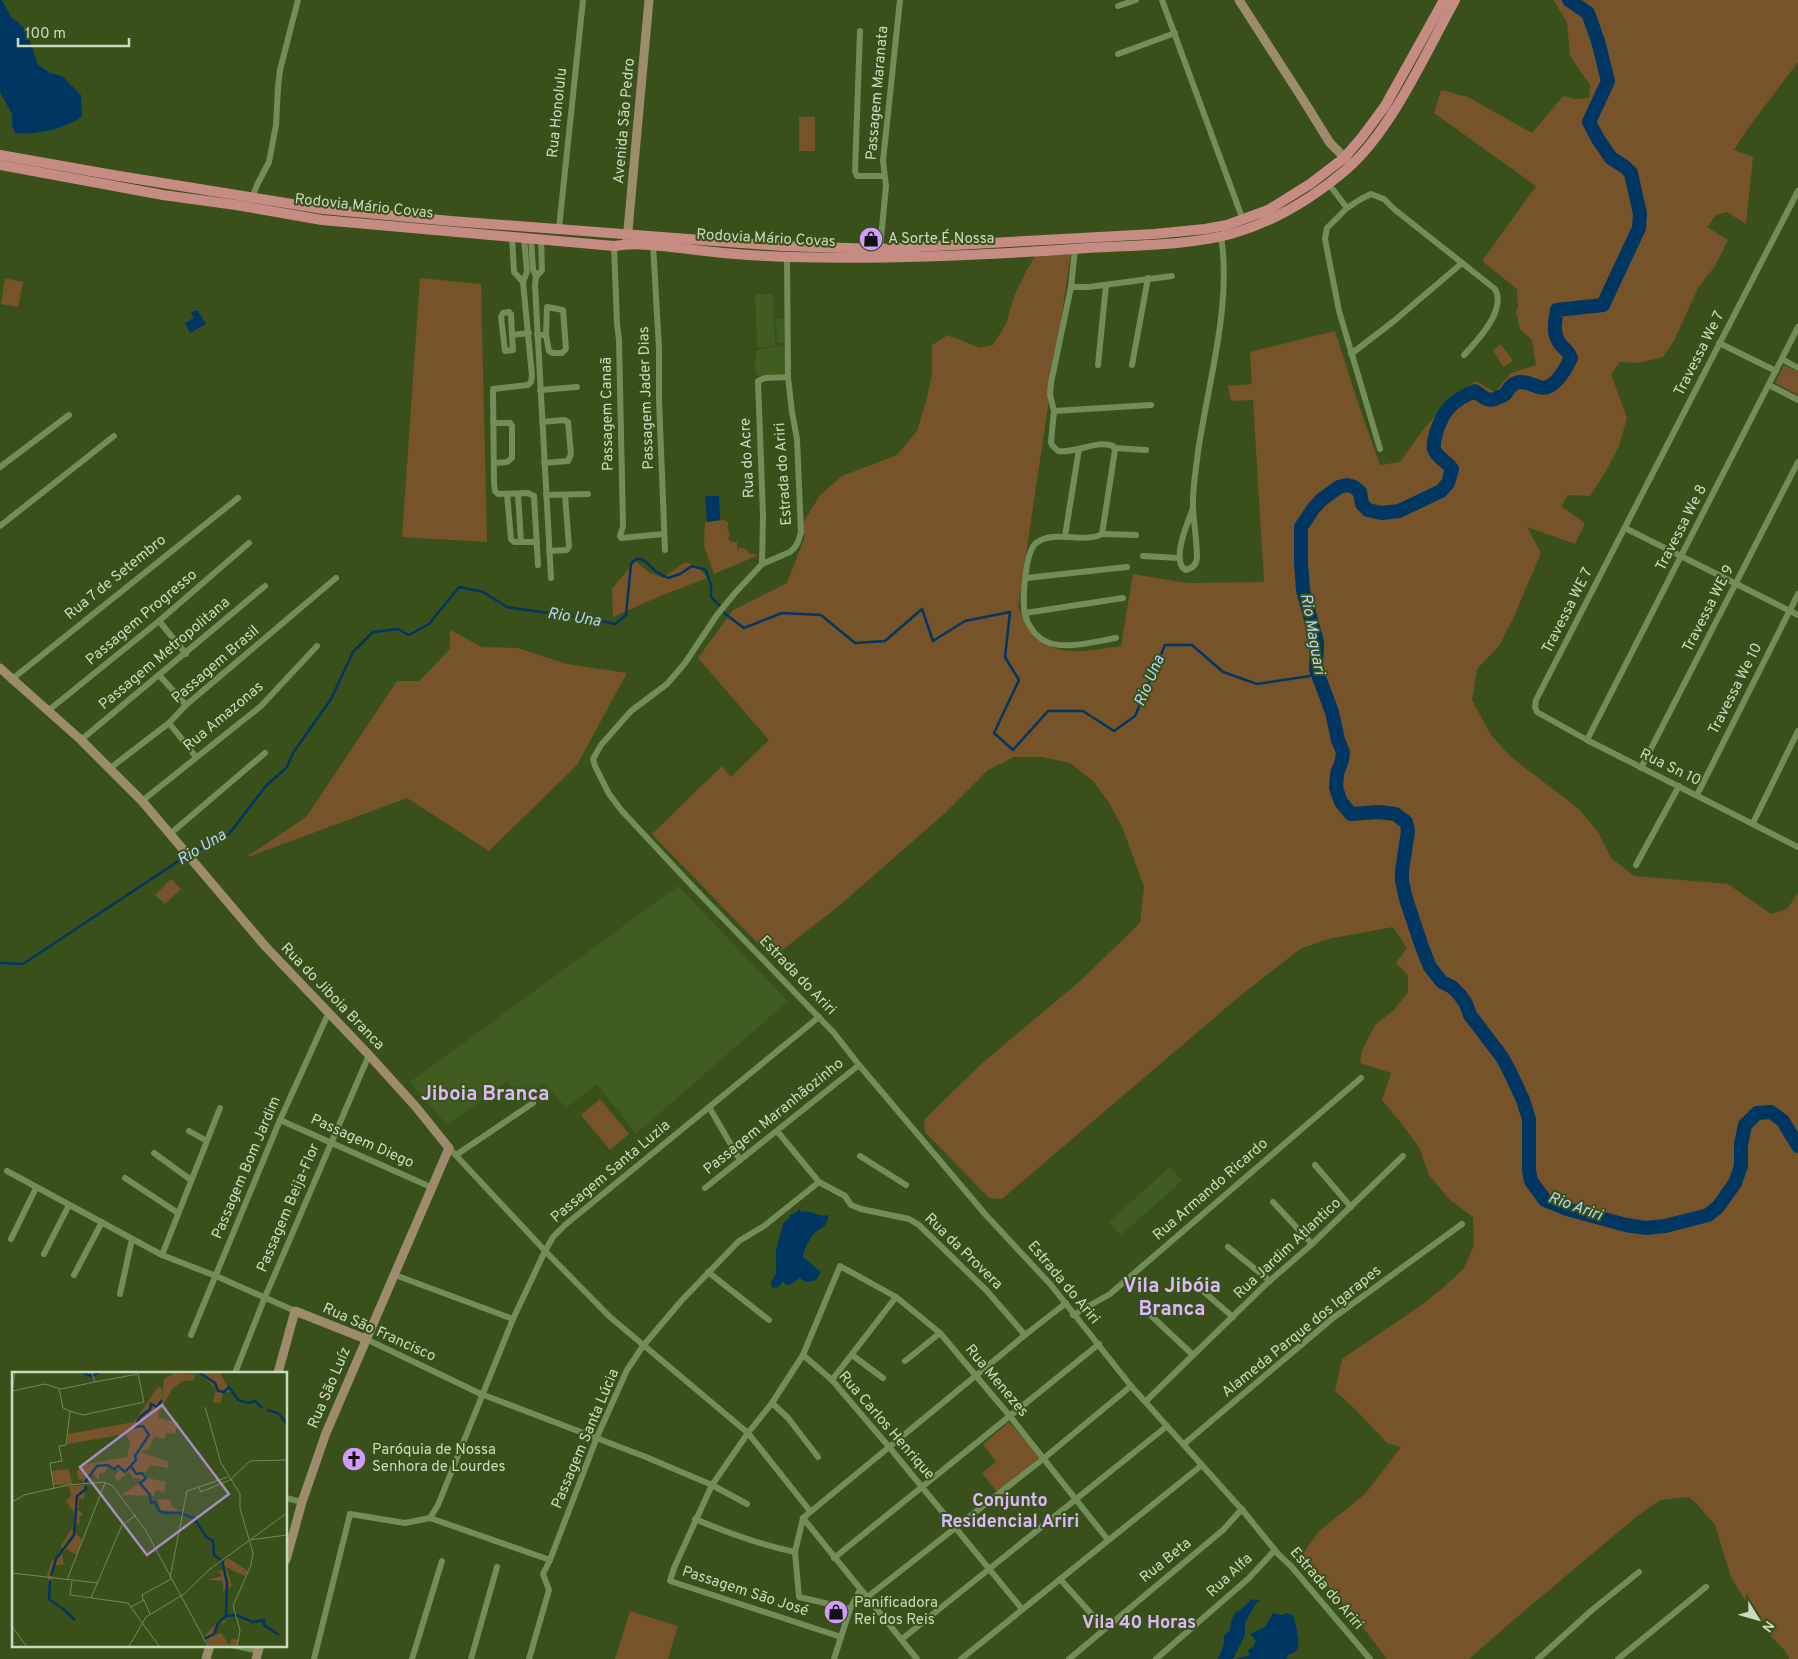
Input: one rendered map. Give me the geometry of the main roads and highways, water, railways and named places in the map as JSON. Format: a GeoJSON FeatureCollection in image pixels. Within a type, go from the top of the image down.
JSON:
{"type":"FeatureCollection","features":[{"type":"Feature","properties":{"kind":"main road","name":"Avenida São Pedro"},"geometry":{"type":"LineString","coordinates":[[627,239],[649,0]]}},
{"type":"Feature","properties":{"kind":"main road"},"geometry":{"type":"LineString","coordinates":[[1239,0],[1324,135],[1334,149],[1348,161]]}},
{"type":"Feature","properties":{"kind":"main road","name":"Rodovia Mário Covas"},"geometry":{"type":"LineString","coordinates":[[251,203],[460,222],[560,228],[682,249],[787,257],[915,258],[1186,242],[1221,236],[1272,219],[1303,201],[1328,183],[1348,161],[1362,137],[1385,106],[1444,0]]}},
{"type":"Feature","properties":{"kind":"main road","name":"Rodovia Mário Covas"},"geometry":{"type":"LineString","coordinates":[[0,155],[237,200],[322,220],[614,246],[627,239],[880,249],[1197,230],[1227,225],[1268,210],[1348,161],[1371,143],[1395,108],[1455,0]]}},
{"type":"Feature","properties":{"kind":"main road","name":"Rodovia Mário Covas"},"geometry":{"type":"LineString","coordinates":[[0,165],[138,191],[237,200]]}},
{"type":"Feature","properties":{"kind":"main road"},"geometry":{"type":"LineString","coordinates":[[1036,240],[1037,252]]}},
{"type":"Feature","properties":{"kind":"main road","name":"Rua do Jiboia Branca"},"geometry":{"type":"LineString","coordinates":[[0,668],[11,680],[49,710],[82,740],[142,801],[264,946],[369,1055],[453,1152]]}},
{"type":"Feature","properties":{"kind":"main road","name":"Rua São Luíz"},"geometry":{"type":"LineString","coordinates":[[288,1553],[302,1502],[326,1434],[433,1188],[453,1152]]}},
{"type":"Feature","properties":{"kind":"main road","name":"Rua São Francisco"},"geometry":{"type":"LineString","coordinates":[[278,1372],[295,1311],[366,1339]]}},
{"type":"Feature","properties":{"kind":"main road"},"geometry":{"type":"LineString","coordinates":[[206,1659],[210,1646]]}},
{"type":"Feature","properties":{"kind":"water"},"geometry":{"type":"Polygon","coordinates":[[[0,0],[2,0],[11,17],[26,29],[38,65],[50,73],[62,76],[81,95],[82,116],[68,124],[50,130],[23,134],[15,133],[12,125],[12,114],[0,92],[0,0]]]}},
{"type":"Feature","properties":{"kind":"water"},"geometry":{"type":"Polygon","coordinates":[[[197,310],[206,324],[190,333],[185,323],[194,318],[191,312],[197,310]]]}},
{"type":"Feature","properties":{"kind":"water"},"geometry":{"type":"Polygon","coordinates":[[[705,496],[719,496],[720,520],[707,522],[705,496]]]}},
{"type":"Feature","properties":{"kind":"water"},"geometry":{"type":"Polygon","coordinates":[[[799,1209],[802,1212],[829,1215],[825,1225],[810,1239],[803,1254],[803,1257],[821,1272],[816,1280],[807,1282],[800,1278],[789,1285],[784,1284],[784,1281],[778,1287],[772,1288],[771,1282],[776,1274],[776,1250],[783,1224],[790,1217],[789,1215],[797,1212],[799,1209]]]}},
{"type":"Feature","properties":{"kind":"water"},"geometry":{"type":"Polygon","coordinates":[[[1252,1599],[1261,1601],[1256,1603],[1245,1623],[1245,1635],[1233,1659],[1218,1659],[1224,1644],[1224,1635],[1230,1631],[1230,1625],[1236,1611],[1238,1612],[1252,1599]]]}},
{"type":"Feature","properties":{"kind":"water"},"geometry":{"type":"Polygon","coordinates":[[[1273,1613],[1282,1615],[1286,1613],[1294,1616],[1298,1639],[1296,1652],[1289,1654],[1286,1659],[1236,1659],[1250,1655],[1247,1650],[1253,1647],[1256,1641],[1250,1634],[1265,1627],[1273,1613]]]}},
{"type":"Feature","properties":{"kind":"waterway","name":"Rio Maguari"},"geometry":{"type":"LineString","coordinates":[[1569,0],[1588,13],[1598,41],[1608,81],[1589,122],[1611,158],[1631,173],[1640,214],[1639,228],[1603,305],[1557,310],[1556,337],[1571,358],[1563,373],[1554,383],[1544,388],[1519,382],[1511,386],[1504,395],[1492,400],[1484,398],[1475,391],[1455,402],[1446,412],[1436,433],[1434,445],[1437,455],[1452,469],[1448,483],[1441,491],[1399,511],[1382,513],[1368,510],[1362,504],[1360,492],[1354,487],[1347,485],[1339,487],[1321,500],[1301,527],[1303,590],[1317,642],[1316,669],[1332,712],[1338,740],[1343,752],[1337,774],[1336,788],[1341,802],[1351,814],[1379,812],[1395,814],[1406,822],[1408,831],[1402,881],[1422,947],[1430,967],[1442,982],[1452,987],[1460,995],[1470,1015],[1502,1057],[1510,1072],[1523,1100],[1529,1119],[1529,1170],[1531,1181],[1545,1200],[1567,1209],[1626,1225],[1646,1228],[1665,1226],[1708,1215],[1718,1207],[1735,1183],[1741,1166],[1741,1144],[1745,1125],[1757,1113],[1771,1112],[1783,1121],[1798,1146]]}},
{"type":"Feature","properties":{"kind":"waterway","name":"Rio Una"},"geometry":{"type":"LineString","coordinates":[[191,854],[229,834],[266,786],[287,767],[293,753],[331,699],[353,652],[373,632],[398,629],[409,635],[429,624],[459,587],[483,592],[507,607],[615,624],[626,615],[631,564],[634,560],[641,559],[668,578],[680,574],[692,566],[706,570],[711,585],[711,597],[724,613],[744,628],[782,613],[821,615],[855,643],[885,641],[922,609],[933,641],[965,621],[1010,612],[1005,657],[1019,680],[994,733],[1013,750],[1048,711],[1083,711],[1114,731],[1135,716],[1165,645],[1192,645],[1223,672],[1257,684],[1310,676],[1316,669]]}},
{"type":"Feature","properties":{"kind":"waterway","name":"Rio Una"},"geometry":{"type":"LineString","coordinates":[[0,963],[23,964],[186,856]]}},
{"type":"Feature","properties":{"kind":"place","name":"A Sorte É Nossa"},"geometry":{"type":"Point","coordinates":[871,239]}},
{"type":"Feature","properties":{"kind":"place","name":"Paróquia de Nossa Senhora de Lourdes"},"geometry":{"type":"Point","coordinates":[354,1459]}},
{"type":"Feature","properties":{"kind":"place","name":"Panificadora Rei dos Reis"},"geometry":{"type":"Point","coordinates":[836,1612]}},
{"type":"Feature","properties":{"kind":"district","name":"Jiboia Branca"},"geometry":{"type":"Point","coordinates":[485,1095]}},
{"type":"Feature","properties":{"kind":"district","name":"Vila Jibóia Branca"},"geometry":{"type":"Point","coordinates":[1172,1298]}},
{"type":"Feature","properties":{"kind":"district","name":"Conjunto Residencial Ariri"},"geometry":{"type":"Point","coordinates":[1010,1511]}},
{"type":"Feature","properties":{"kind":"district","name":"Vila 40 Horas"},"geometry":{"type":"Point","coordinates":[1139,1623]}},
{"type":"Feature","properties":{"kind":"water label","name":"Rio Ariri"},"geometry":{"type":"Point","coordinates":[1575,1207]}}]}
